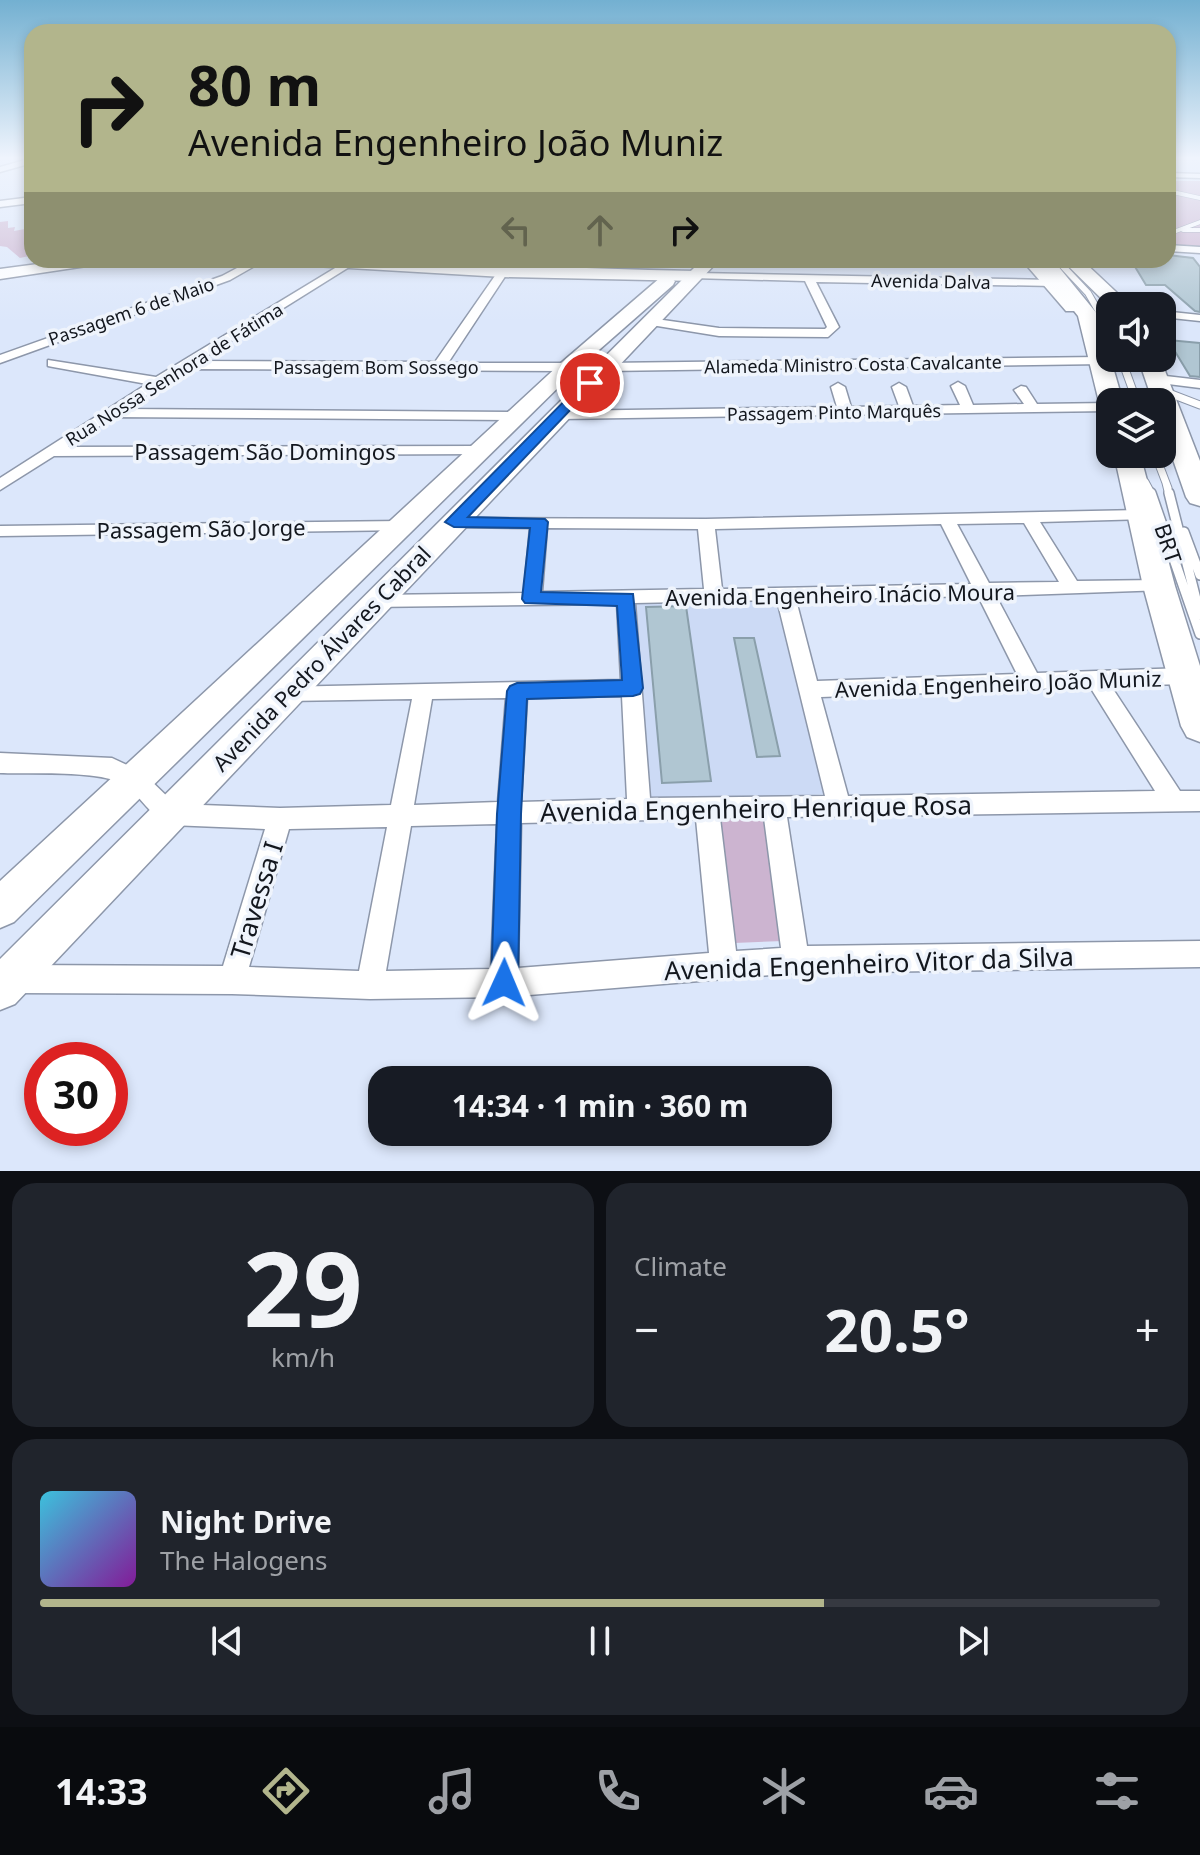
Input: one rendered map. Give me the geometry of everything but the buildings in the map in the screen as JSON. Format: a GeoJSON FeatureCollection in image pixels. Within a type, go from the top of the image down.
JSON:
{"type":"FeatureCollection","features":[{"type":"Feature","properties":{"kind":"highway"},"geometry":{"type":"LineString","coordinates":[[1050,268],[1096,325]]}},
{"type":"Feature","properties":{"kind":"highway"},"geometry":{"type":"LineString","coordinates":[[1080,268],[1106,292]]}},
{"type":"Feature","properties":{"kind":"highway"},"geometry":{"type":"LineString","coordinates":[[1098,268],[1117,292]]}},
{"type":"Feature","properties":{"kind":"highway"},"geometry":{"type":"LineString","coordinates":[[1156,376],[1200,497]]}},
{"type":"Feature","properties":{"kind":"highway"},"geometry":{"type":"LineString","coordinates":[[1132,468],[1159,586],[1200,726]]}},
{"type":"Feature","properties":{"kind":"main road","name":"Avenida Pedro Álvares Cabral"},"geometry":{"type":"LineString","coordinates":[[5,984],[606,367],[649,322],[692,268]]}},
{"type":"Feature","properties":{"kind":"main road","name":"Avenida Pedro Álvares Cabral"},"geometry":{"type":"LineString","coordinates":[[0,908],[568,367],[692,268]]}},
{"type":"Feature","properties":{"kind":"main road"},"geometry":{"type":"LineString","coordinates":[[1038,268],[1096,327]]}},
{"type":"Feature","properties":{"kind":"street"},"geometry":{"type":"LineString","coordinates":[[1176,248],[1200,250]]}},
{"type":"Feature","properties":{"kind":"street"},"geometry":{"type":"LineString","coordinates":[[0,274],[43,268]]}},
{"type":"Feature","properties":{"kind":"street","name":"Passagem 6 de Maio"},"geometry":{"type":"LineString","coordinates":[[0,359],[226,278],[245,268]]}},
{"type":"Feature","properties":{"kind":"street","name":"Rua Nossa Senhora de Fátima"},"geometry":{"type":"LineString","coordinates":[[0,485],[184,365],[342,268]]}},
{"type":"Feature","properties":{"kind":"street","name":"Avenida Dalva"},"geometry":{"type":"LineString","coordinates":[[460,268],[503,272],[692,268],[809,278],[1054,283]]}},
{"type":"Feature","properties":{"kind":"street"},"geometry":{"type":"LineString","coordinates":[[438,368],[503,272]]}},
{"type":"Feature","properties":{"kind":"street"},"geometry":{"type":"LineString","coordinates":[[649,322],[719,332],[828,333],[833,327],[809,278]]}},
{"type":"Feature","properties":{"kind":"street"},"geometry":{"type":"LineString","coordinates":[[1176,315],[1200,318]]}},
{"type":"Feature","properties":{"kind":"street","name":"Alameda Ministro Costa Cavalcante"},"geometry":{"type":"LineString","coordinates":[[606,367],[1096,359]]}},
{"type":"Feature","properties":{"kind":"street"},"geometry":{"type":"LineString","coordinates":[[53,363],[160,382]]}},
{"type":"Feature","properties":{"kind":"street","name":"Passagem Bom Sossego"},"geometry":{"type":"LineString","coordinates":[[184,365],[568,367]]}},
{"type":"Feature","properties":{"kind":"street"},"geometry":{"type":"LineString","coordinates":[[1156,376],[1200,384]]}},
{"type":"Feature","properties":{"kind":"street"},"geometry":{"type":"LineString","coordinates":[[958,386],[969,410]]}},
{"type":"Feature","properties":{"kind":"street"},"geometry":{"type":"LineString","coordinates":[[838,387],[846,412]]}},
{"type":"Feature","properties":{"kind":"street"},"geometry":{"type":"LineString","coordinates":[[899,387],[908,411]]}},
{"type":"Feature","properties":{"kind":"street"},"geometry":{"type":"LineString","coordinates":[[1021,390],[1034,409]]}},
{"type":"Feature","properties":{"kind":"street","name":"Passagem Pinto Marquês"},"geometry":{"type":"LineString","coordinates":[[558,415],[1096,406]]}},
{"type":"Feature","properties":{"kind":"street"},"geometry":{"type":"LineString","coordinates":[[110,413],[517,416]]}},
{"type":"Feature","properties":{"kind":"street","name":"Passagem São Domingos"},"geometry":{"type":"LineString","coordinates":[[50,452],[480,450]]}},
{"type":"Feature","properties":{"kind":"street"},"geometry":{"type":"LineString","coordinates":[[454,522],[706,524],[1141,515]]}},
{"type":"Feature","properties":{"kind":"street"},"geometry":{"type":"LineString","coordinates":[[1029,517],[1071,587]]}},
{"type":"Feature","properties":{"kind":"street"},"geometry":{"type":"LineString","coordinates":[[946,518],[1032,683]]}},
{"type":"Feature","properties":{"kind":"street"},"geometry":{"type":"LineString","coordinates":[[532,599],[539,522]]}},
{"type":"Feature","properties":{"kind":"street"},"geometry":{"type":"LineString","coordinates":[[706,524],[714,596]]}},
{"type":"Feature","properties":{"kind":"street","name":"Passagem São Jorge"},"geometry":{"type":"LineString","coordinates":[[0,531],[401,526]]}},
{"type":"Feature","properties":{"kind":"street","name":"Avenida Engenheiro Inácio Moura"},"geometry":{"type":"LineString","coordinates":[[377,602],[985,592],[1159,586]]}},
{"type":"Feature","properties":{"kind":"street"},"geometry":{"type":"LineString","coordinates":[[785,594],[839,806]]}},
{"type":"Feature","properties":{"kind":"street"},"geometry":{"type":"LineString","coordinates":[[626,599],[639,809]]}},
{"type":"Feature","properties":{"kind":"street","name":"Avenida Engenheiro João Muniz"},"geometry":{"type":"LineString","coordinates":[[811,689],[1185,676]]}},
{"type":"Feature","properties":{"kind":"street"},"geometry":{"type":"LineString","coordinates":[[1096,680],[1174,801]]}},
{"type":"Feature","properties":{"kind":"street"},"geometry":{"type":"LineString","coordinates":[[286,693],[633,688]]}},
{"type":"Feature","properties":{"kind":"street"},"geometry":{"type":"LineString","coordinates":[[504,983],[509,814],[517,691]]}},
{"type":"Feature","properties":{"kind":"street"},"geometry":{"type":"LineString","coordinates":[[370,985],[423,693]]}},
{"type":"Feature","properties":{"kind":"street"},"geometry":{"type":"LineString","coordinates":[[0,763],[112,768],[134,779],[170,814]]}},
{"type":"Feature","properties":{"kind":"street","name":"Avenida Engenheiro Henrique Rosa"},"geometry":{"type":"LineString","coordinates":[[170,814],[280,819],[639,809],[1200,801]]}},
{"type":"Feature","properties":{"kind":"street"},"geometry":{"type":"LineString","coordinates":[[774,808],[796,960]]}},
{"type":"Feature","properties":{"kind":"street"},"geometry":{"type":"LineString","coordinates":[[707,810],[724,965]]}},
{"type":"Feature","properties":{"kind":"street","name":"Travessa I"},"geometry":{"type":"LineString","coordinates":[[232,980],[280,819]]}},
{"type":"Feature","properties":{"kind":"street","name":"Avenida Engenheiro Vitor da Silva"},"geometry":{"type":"LineString","coordinates":[[5,984],[232,980],[370,985],[504,983],[796,960],[1200,954]]}},
{"type":"Feature","properties":{"kind":"lane"},"geometry":{"type":"LineString","coordinates":[[1176,229],[1200,222]]}},
{"type":"Feature","properties":{"kind":"lane"},"geometry":{"type":"LineString","coordinates":[[1176,231],[1200,230]]}},
{"type":"Feature","properties":{"kind":"lane"},"geometry":{"type":"LineString","coordinates":[[1065,268],[1088,293],[1096,317]]}},
{"type":"Feature","properties":{"kind":"lane"},"geometry":{"type":"LineString","coordinates":[[1156,376],[1200,405]]}},
{"type":"Feature","properties":{"kind":"lane","name":"BRT"},"geometry":{"type":"LineString","coordinates":[[1137,468],[1155,502],[1200,634]]}},
{"type":"Feature","properties":{"kind":"lane"},"geometry":{"type":"LineString","coordinates":[[1160,468],[1166,483]]}},
{"type":"Feature","properties":{"kind":"lane","name":"BRT"},"geometry":{"type":"LineString","coordinates":[[1166,483],[1200,575]]}},
{"type":"Feature","properties":{"kind":"lane","name":"BRT"},"geometry":{"type":"LineString","coordinates":[[1166,483],[1200,615]]}},
{"type":"Feature","properties":{"kind":"shaded area"},"geometry":{"type":"Polygon","coordinates":[[[1176,213],[1200,213],[1200,249],[1176,247],[1176,213]]]}},
{"type":"Feature","properties":{"kind":"shaded area"},"geometry":{"type":"Polygon","coordinates":[[[8,221],[8,228],[15,227],[14,231],[24,229],[24,257],[20,258],[7,247],[0,246],[0,222],[8,221]]]}},
{"type":"Feature","properties":{"kind":"shaded area"},"geometry":{"type":"Polygon","coordinates":[[[778,600],[826,794],[647,801],[634,604],[778,600]]]}},
{"type":"Feature","properties":{"kind":"shaded area"},"geometry":{"type":"Polygon","coordinates":[[[764,815],[783,941],[734,943],[717,818],[764,815]]]}},
{"type":"Feature","properties":{"kind":"route"},"geometry":{"type":"LineString","coordinates":[[504,983],[509,814],[517,691],[633,688],[626,599],[532,599],[539,522],[454,522],[590,383]]}}]}
